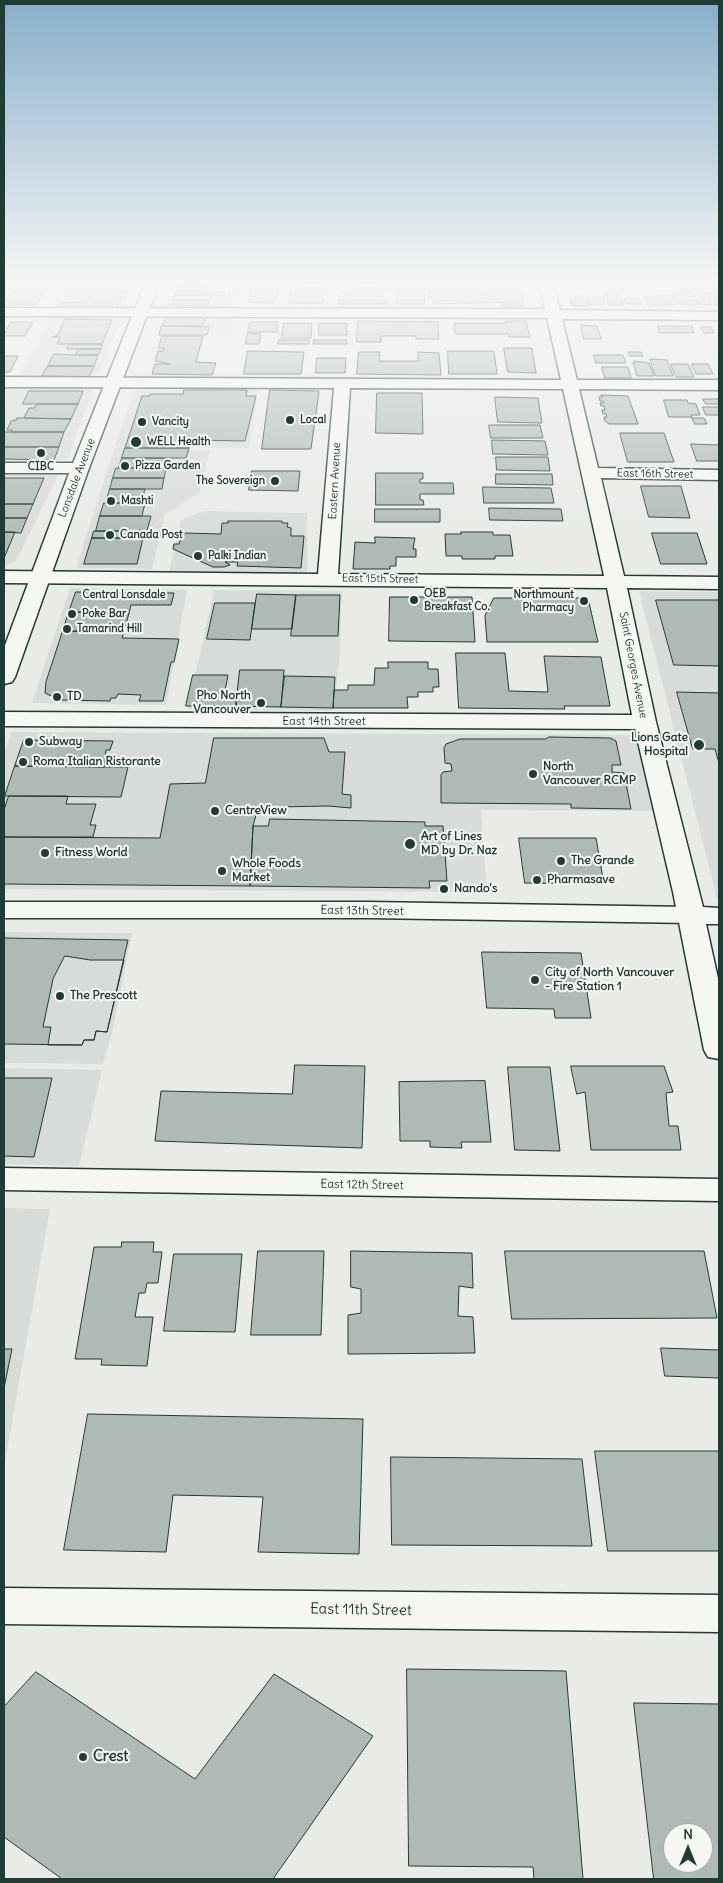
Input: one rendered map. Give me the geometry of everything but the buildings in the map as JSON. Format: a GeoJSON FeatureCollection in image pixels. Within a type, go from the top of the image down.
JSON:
{"type":"FeatureCollection","features":[{"type":"Feature","properties":{"kind":"street","name":"Lonsdale Avenue"},"geometry":{"type":"LineString","coordinates":[[4,677],[80,468],[119,369]]}},
{"type":"Feature","properties":{"kind":"street","name":"Saint Georges Avenue"},"geometry":{"type":"LineString","coordinates":[[566,369],[645,722],[691,915],[719,1050]]}},
{"type":"Feature","properties":{"kind":"street"},"geometry":{"type":"LineString","coordinates":[[4,382],[719,386]]}},
{"type":"Feature","properties":{"kind":"street","name":"Eastern Avenue"},"geometry":{"type":"LineString","coordinates":[[328,579],[342,383]]}},
{"type":"Feature","properties":{"kind":"street"},"geometry":{"type":"LineString","coordinates":[[4,468],[80,468]]}},
{"type":"Feature","properties":{"kind":"street","name":"East 16th Street"},"geometry":{"type":"LineString","coordinates":[[590,473],[719,475]]}},
{"type":"Feature","properties":{"kind":"street","name":"East 15th Street"},"geometry":{"type":"LineString","coordinates":[[4,577],[719,583]]}},
{"type":"Feature","properties":{"kind":"street","name":"East 14th Street"},"geometry":{"type":"LineString","coordinates":[[4,719],[645,722]]}},
{"type":"Feature","properties":{"kind":"street","name":"East 13th Street"},"geometry":{"type":"LineString","coordinates":[[4,910],[359,910],[719,916]]}},
{"type":"Feature","properties":{"kind":"street","name":"East 12th Street"},"geometry":{"type":"LineString","coordinates":[[4,1180],[719,1190]]}},
{"type":"Feature","properties":{"kind":"street","name":"East 11th Street"},"geometry":{"type":"LineString","coordinates":[[4,1606],[719,1614]]}},
{"type":"Feature","properties":{"kind":"shaded area"},"geometry":{"type":"Polygon","coordinates":[[[23,369],[101,369],[99,374],[93,377],[19,377],[23,369]]]}},
{"type":"Feature","properties":{"kind":"shaded area"},"geometry":{"type":"Polygon","coordinates":[[[4,387],[86,387],[93,390],[68,458],[58,462],[4,462],[4,387]]]}},
{"type":"Feature","properties":{"kind":"shaded area"},"geometry":{"type":"Polygon","coordinates":[[[135,390],[258,390],[249,448],[114,447],[135,390]]]}},
{"type":"Feature","properties":{"kind":"shaded area"},"geometry":{"type":"Polygon","coordinates":[[[114,448],[210,450],[199,493],[165,514],[152,569],[76,568],[114,448]]]}},
{"type":"Feature","properties":{"kind":"shaded area"},"geometry":{"type":"Polygon","coordinates":[[[4,475],[58,475],[16,561],[4,567],[4,475]]]}},
{"type":"Feature","properties":{"kind":"shaded area"},"geometry":{"type":"Polygon","coordinates":[[[204,511],[307,513],[307,572],[169,572],[181,520],[204,511]]]}},
{"type":"Feature","properties":{"kind":"shaded area"},"geometry":{"type":"Polygon","coordinates":[[[70,588],[187,590],[166,705],[32,703],[70,588]]]}},
{"type":"Feature","properties":{"kind":"shaded area"},"geometry":{"type":"Polygon","coordinates":[[[214,590],[342,591],[340,655],[333,711],[188,709],[214,590]]]}},
{"type":"Feature","properties":{"kind":"shaded area","name":"Lions Gate Hospital"},"geometry":{"type":"Polygon","coordinates":[[[639,591],[719,592],[719,899],[717,899],[639,591]]]}},
{"type":"Feature","properties":{"kind":"shaded area"},"geometry":{"type":"Polygon","coordinates":[[[11,732],[637,735],[655,811],[481,810],[487,892],[4,889],[4,753],[11,732]]]}},
{"type":"Feature","properties":{"kind":"shaded area","name":"The Prescott"},"geometry":{"type":"Polygon","coordinates":[[[4,932],[132,933],[112,1034],[103,1064],[4,1063],[4,932]]]}},
{"type":"Feature","properties":{"kind":"shaded area"},"geometry":{"type":"Polygon","coordinates":[[[4,1068],[102,1070],[79,1166],[4,1164],[4,1068]]]}},
{"type":"Feature","properties":{"kind":"shaded area"},"geometry":{"type":"Polygon","coordinates":[[[4,1208],[50,1209],[4,1467],[4,1208]]]}},
{"type":"Feature","properties":{"kind":"place","name":"Local"},"geometry":{"type":"Point","coordinates":[290,420]}},
{"type":"Feature","properties":{"kind":"place","name":"Vancity"},"geometry":{"type":"Point","coordinates":[142,422]}},
{"type":"Feature","properties":{"kind":"place","name":"WELL Health"},"geometry":{"type":"Point","coordinates":[136,442]}},
{"type":"Feature","properties":{"kind":"place","name":"CIBC"},"geometry":{"type":"Point","coordinates":[41,453]}},
{"type":"Feature","properties":{"kind":"place","name":"Pizza Garden"},"geometry":{"type":"Point","coordinates":[125,466]}},
{"type":"Feature","properties":{"kind":"place","name":"The Sovereign"},"geometry":{"type":"Point","coordinates":[275,481]}},
{"type":"Feature","properties":{"kind":"place","name":"Mashti"},"geometry":{"type":"Point","coordinates":[111,501]}},
{"type":"Feature","properties":{"kind":"place","name":"Canada Post"},"geometry":{"type":"Point","coordinates":[110,535]}},
{"type":"Feature","properties":{"kind":"place","name":"Palki Indian"},"geometry":{"type":"Point","coordinates":[198,556]}},
{"type":"Feature","properties":{"kind":"place","name":"OEB Breakfast Co."},"geometry":{"type":"Point","coordinates":[414,600]}},
{"type":"Feature","properties":{"kind":"place","name":"Northmount Pharmacy"},"geometry":{"type":"Point","coordinates":[584,601]}},
{"type":"Feature","properties":{"kind":"place","name":"Poke Bar"},"geometry":{"type":"Point","coordinates":[72,614]}},
{"type":"Feature","properties":{"kind":"place","name":"Tamarind Hill"},"geometry":{"type":"Point","coordinates":[67,629]}},
{"type":"Feature","properties":{"kind":"place","name":"TD"},"geometry":{"type":"Point","coordinates":[57,697]}},
{"type":"Feature","properties":{"kind":"place","name":"Pho North Vancouver"},"geometry":{"type":"Point","coordinates":[261,703]}},
{"type":"Feature","properties":{"kind":"place","name":"Subway"},"geometry":{"type":"Point","coordinates":[29,742]}},
{"type":"Feature","properties":{"kind":"place","name":"Lions Gate Hospital"},"geometry":{"type":"Point","coordinates":[699,745]}},
{"type":"Feature","properties":{"kind":"place","name":"Roma Italian Ristorante"},"geometry":{"type":"Point","coordinates":[23,762]}},
{"type":"Feature","properties":{"kind":"place","name":"North Vancouver RCMP"},"geometry":{"type":"Point","coordinates":[533,774]}},
{"type":"Feature","properties":{"kind":"place","name":"CentreView"},"geometry":{"type":"Point","coordinates":[215,811]}},
{"type":"Feature","properties":{"kind":"place","name":"Art of Lines MD by Dr. Naz"},"geometry":{"type":"Point","coordinates":[410,844]}},
{"type":"Feature","properties":{"kind":"place","name":"Fitness World"},"geometry":{"type":"Point","coordinates":[45,853]}},
{"type":"Feature","properties":{"kind":"place","name":"The Grande"},"geometry":{"type":"Point","coordinates":[561,861]}},
{"type":"Feature","properties":{"kind":"place","name":"Whole Foods Market"},"geometry":{"type":"Point","coordinates":[222,871]}},
{"type":"Feature","properties":{"kind":"place","name":"Pharmasave"},"geometry":{"type":"Point","coordinates":[537,880]}},
{"type":"Feature","properties":{"kind":"place","name":"Nando's"},"geometry":{"type":"Point","coordinates":[444,889]}},
{"type":"Feature","properties":{"kind":"place","name":"City of North Vancouver - Fire Station 1"},"geometry":{"type":"Point","coordinates":[535,980]}},
{"type":"Feature","properties":{"kind":"place","name":"The Prescott"},"geometry":{"type":"Point","coordinates":[60,996]}},
{"type":"Feature","properties":{"kind":"place","name":"Crest"},"geometry":{"type":"Point","coordinates":[83,1757]}},
{"type":"Feature","properties":{"kind":"district","name":"Central Lonsdale"},"geometry":{"type":"Point","coordinates":[124,595]}}]}
